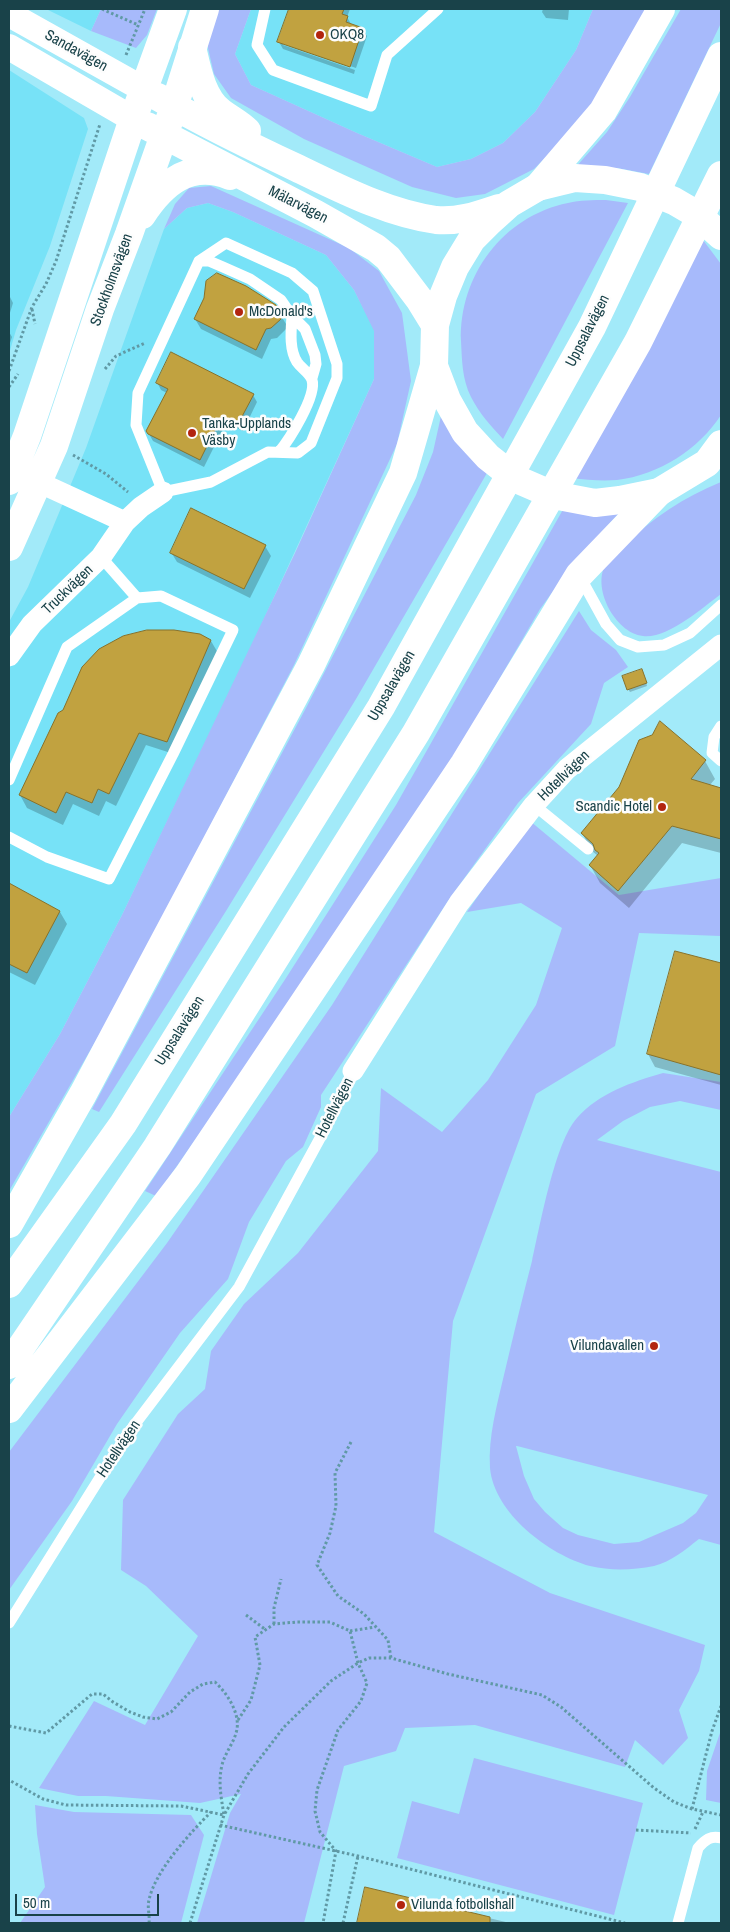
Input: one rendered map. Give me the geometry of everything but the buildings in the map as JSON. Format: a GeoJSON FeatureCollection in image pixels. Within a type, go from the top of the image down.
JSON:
{"type":"FeatureCollection","features":[{"type":"Feature","properties":{"kind":"main road","name":"Stockholmsvägen"},"geometry":{"type":"LineString","coordinates":[[11,476],[143,89],[173,9]]}},
{"type":"Feature","properties":{"kind":"main road","name":"Stockholmsvägen"},"geometry":{"type":"LineString","coordinates":[[9,547],[54,446],[100,308],[129,234],[174,107],[205,9]]}},
{"type":"Feature","properties":{"kind":"main road"},"geometry":{"type":"LineString","coordinates":[[538,187],[603,111],[661,9]]}},
{"type":"Feature","properties":{"kind":"main road"},"geometry":{"type":"LineString","coordinates":[[192,47],[198,75],[210,98],[220,111],[238,122],[273,156]]}},
{"type":"Feature","properties":{"kind":"main road","name":"Uppsalavägen"},"geometry":{"type":"LineString","coordinates":[[9,1284],[123,1124],[381,707],[592,327],[721,56]]}},
{"type":"Feature","properties":{"kind":"main road"},"geometry":{"type":"LineString","coordinates":[[143,89],[174,107],[273,156],[346,191],[394,210],[436,220],[468,219],[509,204],[538,187],[575,178],[605,180],[640,188],[674,201],[698,215],[721,236]]}},
{"type":"Feature","properties":{"kind":"main road","name":"Mälarvägen"},"geometry":{"type":"LineString","coordinates":[[133,119],[376,248],[388,258],[420,299],[435,325]]}},
{"type":"Feature","properties":{"kind":"main road"},"geometry":{"type":"LineString","coordinates":[[129,234],[149,204],[166,185],[184,174],[202,170],[225,174],[278,195]]}},
{"type":"Feature","properties":{"kind":"main road"},"geometry":{"type":"LineString","coordinates":[[9,1365],[157,1147],[416,733],[638,342],[721,175]]}},
{"type":"Feature","properties":{"kind":"main road"},"geometry":{"type":"LineString","coordinates":[[9,1224],[83,1094],[311,666],[403,473],[434,366],[435,325],[443,296],[455,267],[472,239],[509,204]]}},
{"type":"Feature","properties":{"kind":"main road"},"geometry":{"type":"LineString","coordinates":[[434,366],[447,400],[465,432],[488,457],[516,479],[553,495],[595,503],[659,492]]}},
{"type":"Feature","properties":{"kind":"main road"},"geometry":{"type":"LineString","coordinates":[[9,1409],[188,1174],[464,764],[580,575],[659,492],[717,456]]}},
{"type":"Feature","properties":{"kind":"street","name":"Sandavägen"},"geometry":{"type":"LineString","coordinates":[[9,14],[143,89]]}},
{"type":"Feature","properties":{"kind":"street","name":"Sandavägen"},"geometry":{"type":"LineString","coordinates":[[9,47],[133,119]]}},
{"type":"Feature","properties":{"kind":"street"},"geometry":{"type":"LineString","coordinates":[[11,476],[39,482],[125,522]]}},
{"type":"Feature","properties":{"kind":"street","name":"Truckvägen"},"geometry":{"type":"LineString","coordinates":[[9,656],[32,624],[101,557],[125,522],[163,492]]}},
{"type":"Feature","properties":{"kind":"street","name":"Hotellvägen"},"geometry":{"type":"LineString","coordinates":[[354,1070],[459,903],[534,805],[567,769],[721,644]]}},
{"type":"Feature","properties":{"kind":"lane"},"geometry":{"type":"LineString","coordinates":[[265,9],[257,45],[273,70],[371,106],[387,55],[438,9]]}},
{"type":"Feature","properties":{"kind":"lane"},"geometry":{"type":"LineString","coordinates":[[226,243],[292,273],[313,291],[337,364],[337,378],[311,443],[298,453],[268,452],[212,482],[163,492],[136,425],[138,393],[199,261],[226,243]]}},
{"type":"Feature","properties":{"kind":"lane"},"geometry":{"type":"LineString","coordinates":[[199,261],[209,261],[250,280],[281,300],[292,316],[305,329],[316,355],[310,398],[288,442],[279,452]]}},
{"type":"Feature","properties":{"kind":"lane"},"geometry":{"type":"LineString","coordinates":[[292,316],[291,339],[296,361],[312,378]]}},
{"type":"Feature","properties":{"kind":"lane"},"geometry":{"type":"LineString","coordinates":[[101,557],[137,598]]}},
{"type":"Feature","properties":{"kind":"lane"},"geometry":{"type":"LineString","coordinates":[[580,575],[606,624],[620,640],[638,647],[664,645],[690,632],[721,605]]}},
{"type":"Feature","properties":{"kind":"lane"},"geometry":{"type":"LineString","coordinates":[[9,780],[68,647],[137,598],[161,596],[233,630],[173,754],[109,879],[48,857],[9,837]]}},
{"type":"Feature","properties":{"kind":"lane"},"geometry":{"type":"LineString","coordinates":[[721,726],[714,736],[712,753],[721,761]]}},
{"type":"Feature","properties":{"kind":"lane"},"geometry":{"type":"LineString","coordinates":[[534,805],[588,849]]}},
{"type":"Feature","properties":{"kind":"lane","name":"Hotellvägen"},"geometry":{"type":"LineString","coordinates":[[9,1623],[126,1436],[239,1287],[325,1129],[354,1070]]}},
{"type":"Feature","properties":{"kind":"lane"},"geometry":{"type":"LineString","coordinates":[[678,1923],[698,1848],[704,1840],[715,1836],[721,1838]]}},
{"type":"Feature","properties":{"kind":"path"},"geometry":{"type":"LineString","coordinates":[[102,9],[138,26]]}},
{"type":"Feature","properties":{"kind":"path"},"geometry":{"type":"LineString","coordinates":[[125,57],[144,9]]}},
{"type":"Feature","properties":{"kind":"path"},"geometry":{"type":"LineString","coordinates":[[9,372],[32,307],[46,284],[56,261],[100,123]]}},
{"type":"Feature","properties":{"kind":"path"},"geometry":{"type":"LineString","coordinates":[[32,307],[35,324]]}},
{"type":"Feature","properties":{"kind":"path"},"geometry":{"type":"LineString","coordinates":[[100,375],[116,356],[165,333]]}},
{"type":"Feature","properties":{"kind":"path"},"geometry":{"type":"LineString","coordinates":[[9,387],[18,374]]}},
{"type":"Feature","properties":{"kind":"path"},"geometry":{"type":"LineString","coordinates":[[71,453],[119,483],[142,507]]}},
{"type":"Feature","properties":{"kind":"path"},"geometry":{"type":"LineString","coordinates":[[351,1442],[335,1473],[336,1506],[330,1533],[317,1566],[338,1596],[364,1614],[388,1640],[391,1658]]}},
{"type":"Feature","properties":{"kind":"path"},"geometry":{"type":"LineString","coordinates":[[274,1624],[274,1608],[281,1579]]}},
{"type":"Feature","properties":{"kind":"path"},"geometry":{"type":"LineString","coordinates":[[246,1615],[266,1630]]}},
{"type":"Feature","properties":{"kind":"path"},"geometry":{"type":"LineString","coordinates":[[224,1815],[219,1785],[222,1764],[236,1733],[238,1720],[251,1700],[260,1666],[255,1637],[274,1624],[330,1622],[350,1631],[376,1627]]}},
{"type":"Feature","properties":{"kind":"path"},"geometry":{"type":"LineString","coordinates":[[336,1851],[320,1832],[315,1812],[317,1790],[338,1730],[361,1701],[367,1683],[358,1663],[350,1631]]}},
{"type":"Feature","properties":{"kind":"path"},"geometry":{"type":"LineString","coordinates":[[190,1923],[220,1825],[248,1774],[284,1727],[331,1681],[369,1658],[391,1658],[448,1674],[542,1695],[561,1707],[654,1788],[674,1802],[692,1809],[721,1815]]}},
{"type":"Feature","properties":{"kind":"path"},"geometry":{"type":"LineString","coordinates":[[9,1726],[46,1733],[92,1694],[103,1694],[130,1712],[143,1717],[157,1719],[171,1712],[190,1692],[203,1684],[214,1682],[223,1690],[238,1720]]}},
{"type":"Feature","properties":{"kind":"path"},"geometry":{"type":"LineString","coordinates":[[692,1809],[712,1731],[721,1706]]}},
{"type":"Feature","properties":{"kind":"path"},"geometry":{"type":"LineString","coordinates":[[9,1780],[43,1799],[66,1805],[181,1806],[224,1815]]}},
{"type":"Feature","properties":{"kind":"path"},"geometry":{"type":"LineString","coordinates":[[150,1923],[148,1902],[154,1884],[190,1833],[212,1812]]}},
{"type":"Feature","properties":{"kind":"path"},"geometry":{"type":"LineString","coordinates":[[220,1825],[358,1856],[626,1923]]}},
{"type":"Feature","properties":{"kind":"path"},"geometry":{"type":"LineString","coordinates":[[636,1830],[694,1833]]}},
{"type":"Feature","properties":{"kind":"path"},"geometry":{"type":"LineString","coordinates":[[323,1923],[336,1851]]}},
{"type":"Feature","properties":{"kind":"path"},"geometry":{"type":"LineString","coordinates":[[343,1923],[358,1856]]}},
{"type":"Feature","properties":{"kind":"shaded area"},"geometry":{"type":"Polygon","coordinates":[[[46,9],[101,9],[91,31],[46,9]]]}},
{"type":"Feature","properties":{"kind":"shaded area"},"geometry":{"type":"Polygon","coordinates":[[[101,9],[157,9],[147,35],[136,48],[91,31],[101,9]]]}},
{"type":"Feature","properties":{"kind":"shaded area"},"geometry":{"type":"Polygon","coordinates":[[[217,9],[251,9],[235,54],[251,85],[437,167],[471,159],[503,143],[535,112],[576,50],[593,9],[647,9],[594,104],[565,138],[534,169],[485,194],[456,198],[412,187],[304,139],[231,98],[214,74],[207,44],[217,9]]]}},
{"type":"Feature","properties":{"kind":"shaded area"},"geometry":{"type":"Polygon","coordinates":[[[251,9],[593,9],[576,50],[535,112],[503,143],[471,159],[437,167],[251,85],[235,54],[251,9]]]}},
{"type":"Feature","properties":{"kind":"shaded area"},"geometry":{"type":"Polygon","coordinates":[[[681,9],[721,9],[721,23],[649,174],[617,168],[575,168],[607,132],[630,97],[681,9]]]}},
{"type":"Feature","properties":{"kind":"shaded area"},"geometry":{"type":"Polygon","coordinates":[[[9,70],[84,118],[88,129],[50,246],[16,330],[9,354],[9,70]]]}},
{"type":"Feature","properties":{"kind":"shaded area"},"geometry":{"type":"Polygon","coordinates":[[[211,186],[349,248],[379,271],[402,313],[411,381],[397,444],[294,665],[121,997],[9,1191],[9,1117],[60,1034],[122,915],[295,553],[374,379],[374,331],[354,290],[326,255],[233,212],[208,203],[187,208],[164,229],[175,204],[189,188],[211,186]]]}},
{"type":"Feature","properties":{"kind":"shaded area"},"geometry":{"type":"Polygon","coordinates":[[[606,200],[628,203],[503,439],[474,403],[468,390],[463,369],[462,317],[468,294],[477,272],[489,253],[505,235],[524,221],[545,210],[568,203],[606,200]]]}},
{"type":"Feature","properties":{"kind":"shaded area"},"geometry":{"type":"Polygon","coordinates":[[[208,203],[233,212],[326,255],[354,290],[375,331],[374,379],[246,658],[122,915],[60,1034],[9,1117],[9,622],[28,587],[86,448],[164,229],[187,208],[208,203]]]}},
{"type":"Feature","properties":{"kind":"shaded area"},"geometry":{"type":"Polygon","coordinates":[[[700,236],[721,264],[721,415],[690,449],[648,473],[617,480],[571,478],[700,236]]]}},
{"type":"Feature","properties":{"kind":"shaded area"},"geometry":{"type":"Polygon","coordinates":[[[441,416],[487,473],[356,699],[226,911],[99,1112],[92,1109],[306,708],[416,495],[433,452],[441,416]]]}},
{"type":"Feature","properties":{"kind":"shaded area"},"geometry":{"type":"Polygon","coordinates":[[[721,482],[721,594],[695,614],[663,633],[643,636],[623,627],[608,607],[604,595],[603,572],[607,562],[657,517],[681,501],[721,482]]]}},
{"type":"Feature","properties":{"kind":"shaded area"},"geometry":{"type":"Polygon","coordinates":[[[565,506],[621,511],[576,560],[540,609],[450,764],[304,984],[156,1196],[145,1191],[286,978],[396,805],[565,506]]]}},
{"type":"Feature","properties":{"kind":"shaded area"},"geometry":{"type":"Polygon","coordinates":[[[579,611],[591,630],[616,650],[628,667],[604,683],[591,724],[518,803],[448,901],[321,1095],[321,1107],[303,1147],[286,1161],[249,1222],[228,1279],[180,1333],[117,1424],[72,1501],[9,1590],[9,1452],[167,1243],[332,1005],[579,611]]]}},
{"type":"Feature","properties":{"kind":"shaded area"},"geometry":{"type":"Polygon","coordinates":[[[530,821],[619,895],[721,878],[721,936],[639,933],[615,1046],[536,1094],[453,1321],[434,1532],[550,1593],[705,1645],[699,1671],[679,1710],[688,1738],[663,1765],[635,1740],[625,1767],[475,1725],[405,1728],[396,1751],[344,1766],[304,1923],[197,1923],[230,1813],[241,1794],[200,1803],[106,1796],[78,1796],[39,1788],[94,1701],[145,1725],[198,1636],[146,1586],[121,1570],[123,1500],[178,1414],[205,1389],[211,1351],[244,1304],[298,1253],[378,1151],[381,1088],[442,1132],[488,1080],[536,1005],[562,928],[521,903],[467,912],[530,821]]]}},
{"type":"Feature","properties":{"kind":"shaded area"},"geometry":{"type":"Polygon","coordinates":[[[663,1073],[721,1082],[721,1110],[680,1101],[650,1107],[623,1121],[597,1140],[721,1172],[721,1545],[699,1539],[678,1555],[654,1566],[606,1569],[574,1560],[541,1542],[526,1530],[502,1501],[494,1485],[490,1468],[490,1445],[499,1398],[549,1185],[569,1130],[586,1109],[606,1095],[663,1073]],[[516,1446],[524,1476],[534,1499],[563,1528],[578,1535],[614,1544],[639,1542],[683,1523],[696,1513],[708,1495],[516,1446]]]}},
{"type":"Feature","properties":{"kind":"shaded area"},"geometry":{"type":"Polygon","coordinates":[[[721,1730],[721,1803],[706,1800],[707,1771],[721,1730]]]}},
{"type":"Feature","properties":{"kind":"shaded area"},"geometry":{"type":"Polygon","coordinates":[[[474,1758],[643,1803],[614,1915],[397,1858],[412,1801],[459,1814],[474,1758]]]}},
{"type":"Feature","properties":{"kind":"shaded area"},"geometry":{"type":"Polygon","coordinates":[[[35,1805],[74,1812],[191,1815],[204,1835],[181,1923],[20,1923],[45,1887],[37,1834],[35,1805]]]}},
{"type":"Feature","properties":{"kind":"place","name":"OKQ8"},"geometry":{"type":"Point","coordinates":[320,35]}},
{"type":"Feature","properties":{"kind":"place","name":"McDonald's"},"geometry":{"type":"Point","coordinates":[239,312]}},
{"type":"Feature","properties":{"kind":"place","name":"Tanka-Upplands Väsby"},"geometry":{"type":"Point","coordinates":[192,433]}},
{"type":"Feature","properties":{"kind":"place","name":"Scandic Hotel"},"geometry":{"type":"Point","coordinates":[662,807]}},
{"type":"Feature","properties":{"kind":"place","name":"Vilundavallen"},"geometry":{"type":"Point","coordinates":[654,1346]}},
{"type":"Feature","properties":{"kind":"place","name":"Vilunda fotbollshall"},"geometry":{"type":"Point","coordinates":[401,1905]}}]}
